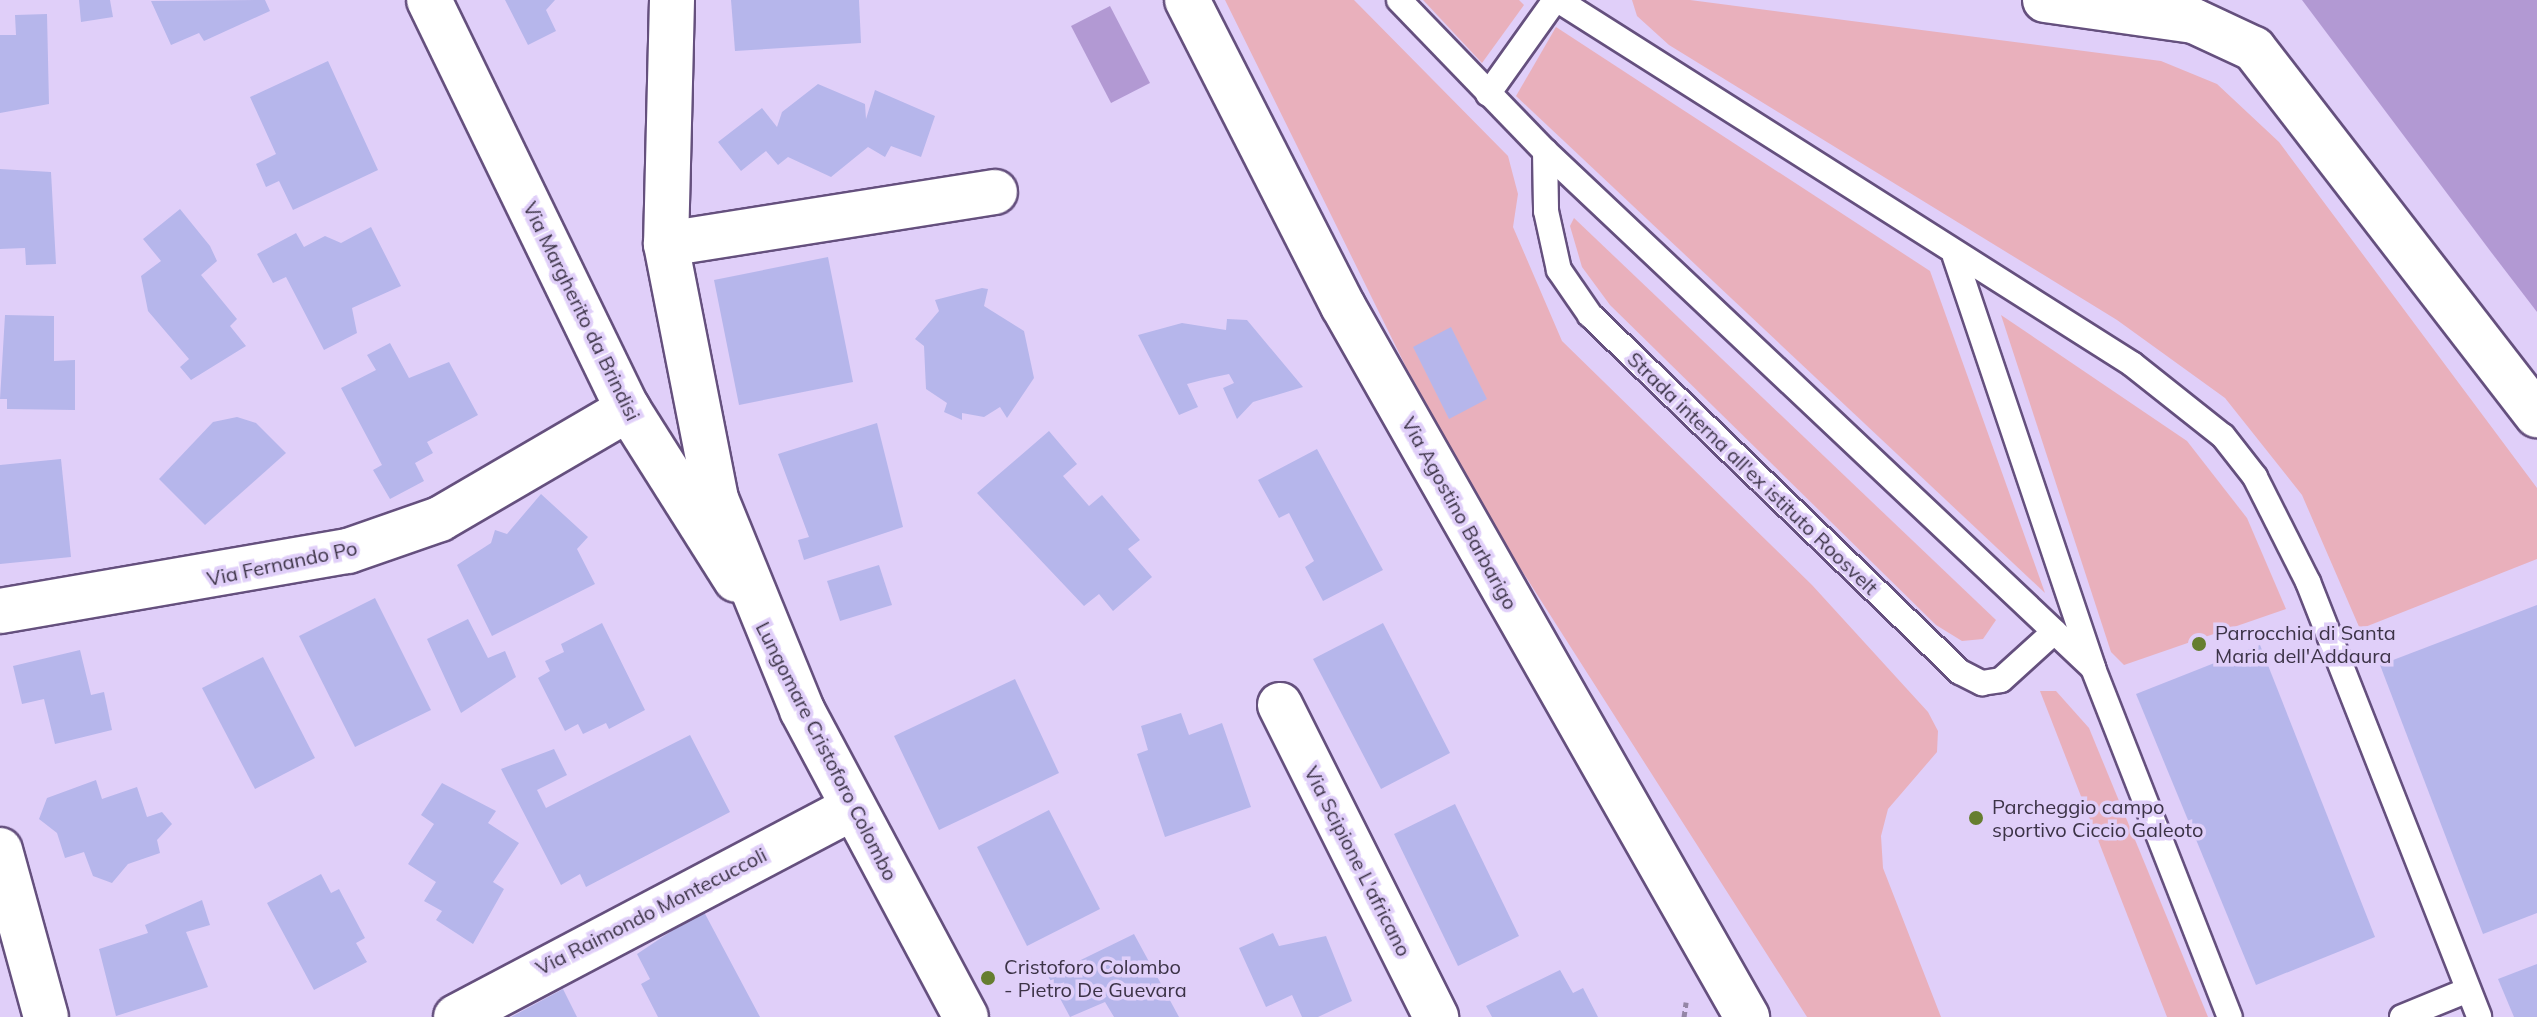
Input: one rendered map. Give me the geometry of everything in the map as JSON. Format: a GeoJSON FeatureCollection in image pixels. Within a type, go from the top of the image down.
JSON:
{"type":"FeatureCollection","features":[{"type":"Feature","properties":{"kind":"street","name":"Via Margherito da Brindisi"},"geometry":{"type":"LineString","coordinates":[[429,0],[628,409],[755,610]]}},
{"type":"Feature","properties":{"kind":"street","name":"Lungomare Cristoforo Colombo"},"geometry":{"type":"LineString","coordinates":[[672,0],[666,244],[705,457],[755,610],[852,808],[966,1017]]}},
{"type":"Feature","properties":{"kind":"street","name":"Via Agostino Barbarigo"},"geometry":{"type":"LineString","coordinates":[[1187,0],[1343,306],[1747,1017]]}},
{"type":"Feature","properties":{"kind":"street"},"geometry":{"type":"LineString","coordinates":[[2045,0],[2194,21],[2254,49],[2537,415]]}},
{"type":"Feature","properties":{"kind":"street"},"geometry":{"type":"LineString","coordinates":[[666,244],[995,192]]}},
{"type":"Feature","properties":{"kind":"street","name":"Via Fernando Po"},"geometry":{"type":"LineString","coordinates":[[0,611],[348,551],[440,519],[628,409]]}},
{"type":"Feature","properties":{"kind":"street","name":"Via Scipione L'africano"},"geometry":{"type":"LineString","coordinates":[[1280,705],[1436,1017]]}},
{"type":"Feature","properties":{"kind":"street","name":"Via Raimondo Montecuccoli"},"geometry":{"type":"LineString","coordinates":[[456,1017],[852,808]]}},
{"type":"Feature","properties":{"kind":"street"},"geometry":{"type":"LineString","coordinates":[[0,850],[46,1017]]}},
{"type":"Feature","properties":{"kind":"lane"},"geometry":{"type":"LineString","coordinates":[[1399,0],[1545,151],[2093,668]]}},
{"type":"Feature","properties":{"kind":"lane"},"geometry":{"type":"LineString","coordinates":[[1488,94],[1557,0],[1955,257],[2184,400],[2255,477],[2308,582],[2479,1017]]}},
{"type":"Feature","properties":{"kind":"lane","name":"Strada interna all'ex istituto Roosvelt"},"geometry":{"type":"LineString","coordinates":[[1545,151],[1546,211],[1559,270],[1590,315],[1960,672],[1982,683],[2001,680],[2054,632]]}},
{"type":"Feature","properties":{"kind":"lane"},"geometry":{"type":"LineString","coordinates":[[1955,257],[2093,668],[2230,1017]]}},
{"type":"Feature","properties":{"kind":"lane"},"geometry":{"type":"LineString","coordinates":[[2402,1017],[2468,990]]}},
{"type":"Feature","properties":{"kind":"shaded area"},"geometry":{"type":"Polygon","coordinates":[[[1225,0],[1354,0],[1508,156],[1518,194],[1513,227],[1562,341],[1812,585],[1928,712],[1938,731],[1937,752],[1888,809],[1881,836],[1883,868],[1941,1017],[1807,1017],[1499,535],[1406,367],[1225,0]]]}},
{"type":"Feature","properties":{"kind":"shaded area"},"geometry":{"type":"Polygon","coordinates":[[[1423,0],[1519,0],[1524,5],[1482,63],[1423,0]]]}},
{"type":"Feature","properties":{"kind":"shaded area"},"geometry":{"type":"Polygon","coordinates":[[[1632,0],[1690,0],[2161,61],[2217,84],[2279,142],[2537,488],[2537,559],[2360,629],[2302,495],[2225,398],[2117,320],[1669,45],[1637,16],[1632,0]]]}},
{"type":"Feature","properties":{"kind":"shaded area"},"geometry":{"type":"Polygon","coordinates":[[[2302,0],[2537,0],[2537,312],[2491,252],[2302,0]]]}},
{"type":"Feature","properties":{"kind":"shaded area"},"geometry":{"type":"Polygon","coordinates":[[[1110,6],[1150,83],[1111,103],[1071,26],[1110,6]]]}},
{"type":"Feature","properties":{"kind":"shaded area"},"geometry":{"type":"Polygon","coordinates":[[[1556,27],[1930,271],[2045,593],[1516,96],[1556,27]]]}},
{"type":"Feature","properties":{"kind":"shaded area"},"geometry":{"type":"Polygon","coordinates":[[[1574,218],[1996,620],[1983,639],[1962,641],[1936,625],[1610,305],[1582,267],[1570,226],[1574,218]]]}},
{"type":"Feature","properties":{"kind":"shaded area"},"geometry":{"type":"Polygon","coordinates":[[[2001,315],[2187,441],[2247,518],[2286,609],[2124,665],[2111,652],[2001,315]]]}},
{"type":"Feature","properties":{"kind":"shaded area"},"geometry":{"type":"Polygon","coordinates":[[[2040,691],[2056,691],[2089,728],[2208,1017],[2167,1017],[2040,691]]]}},
{"type":"Feature","properties":{"kind":"building"},"geometry":{"type":"Polygon","coordinates":[[[79,0],[110,0],[113,17],[81,22],[79,0]]]}},
{"type":"Feature","properties":{"kind":"building"},"geometry":{"type":"Polygon","coordinates":[[[265,0],[270,11],[204,41],[199,33],[171,45],[151,1],[265,0]]]}},
{"type":"Feature","properties":{"kind":"building"},"geometry":{"type":"Polygon","coordinates":[[[505,0],[555,0],[546,10],[556,31],[528,45],[505,0]]]}},
{"type":"Feature","properties":{"kind":"building"},"geometry":{"type":"Polygon","coordinates":[[[731,0],[859,0],[861,43],[735,51],[731,0]]]}},
{"type":"Feature","properties":{"kind":"building"},"geometry":{"type":"Polygon","coordinates":[[[47,14],[49,104],[0,113],[0,35],[16,35],[15,15],[47,14]]]}},
{"type":"Feature","properties":{"kind":"building"},"geometry":{"type":"Polygon","coordinates":[[[328,61],[378,170],[293,210],[279,181],[266,187],[256,164],[276,154],[250,97],[328,61]]]}},
{"type":"Feature","properties":{"kind":"building"},"geometry":{"type":"Polygon","coordinates":[[[818,84],[865,104],[866,119],[875,90],[935,116],[921,157],[891,146],[885,157],[868,147],[831,177],[788,157],[778,165],[766,151],[741,171],[718,142],[762,108],[777,127],[782,112],[818,84]]]}},
{"type":"Feature","properties":{"kind":"building"},"geometry":{"type":"Polygon","coordinates":[[[0,169],[51,172],[56,264],[26,265],[25,248],[0,249],[0,169]]]}},
{"type":"Feature","properties":{"kind":"building"},"geometry":{"type":"Polygon","coordinates":[[[180,209],[210,246],[217,261],[201,275],[237,319],[230,326],[246,346],[191,380],[180,367],[189,359],[148,311],[141,276],[161,261],[143,239],[180,209]]]}},
{"type":"Feature","properties":{"kind":"building"},"geometry":{"type":"Polygon","coordinates":[[[371,227],[401,286],[352,308],[357,333],[324,350],[286,277],[273,283],[257,254],[296,233],[304,247],[325,236],[341,243],[371,227]]]}},
{"type":"Feature","properties":{"kind":"building"},"geometry":{"type":"Polygon","coordinates":[[[828,257],[853,382],[739,405],[714,280],[828,257]]]}},
{"type":"Feature","properties":{"kind":"building"},"geometry":{"type":"Polygon","coordinates":[[[988,289],[984,306],[1024,331],[1034,378],[1007,418],[1000,407],[984,417],[962,413],[962,420],[944,412],[947,403],[926,389],[924,346],[915,339],[939,311],[935,300],[988,289]]]}},
{"type":"Feature","properties":{"kind":"building"},"geometry":{"type":"Polygon","coordinates":[[[5,315],[54,316],[54,361],[75,360],[75,410],[7,409],[7,399],[0,399],[5,315]]]}},
{"type":"Feature","properties":{"kind":"building"},"geometry":{"type":"Polygon","coordinates":[[[1227,319],[1247,320],[1303,387],[1253,402],[1237,419],[1223,388],[1234,383],[1229,374],[1210,378],[1187,384],[1198,407],[1179,415],[1138,335],[1182,323],[1226,330],[1227,319]]]}},
{"type":"Feature","properties":{"kind":"building"},"geometry":{"type":"Polygon","coordinates":[[[1451,327],[1487,399],[1449,419],[1413,347],[1451,327]]]}},
{"type":"Feature","properties":{"kind":"building"},"geometry":{"type":"Polygon","coordinates":[[[390,343],[409,378],[449,362],[478,415],[427,442],[433,453],[415,463],[424,481],[390,499],[373,470],[382,465],[341,388],[376,370],[367,355],[390,343]]]}},
{"type":"Feature","properties":{"kind":"building"},"geometry":{"type":"Polygon","coordinates":[[[237,417],[256,423],[286,453],[205,525],[159,479],[213,422],[237,417]]]}},
{"type":"Feature","properties":{"kind":"building"},"geometry":{"type":"Polygon","coordinates":[[[877,423],[903,527],[804,560],[798,540],[809,537],[778,454],[877,423]]]}},
{"type":"Feature","properties":{"kind":"building"},"geometry":{"type":"Polygon","coordinates":[[[1049,431],[1077,464],[1063,476],[1089,506],[1102,495],[1140,540],[1128,549],[1152,577],[1113,611],[1099,594],[1084,606],[977,493],[1049,431]]]}},
{"type":"Feature","properties":{"kind":"building"},"geometry":{"type":"Polygon","coordinates":[[[1317,449],[1383,570],[1323,601],[1305,567],[1314,561],[1289,513],[1279,518],[1258,480],[1317,449]]]}},
{"type":"Feature","properties":{"kind":"building"},"geometry":{"type":"Polygon","coordinates":[[[61,459],[71,557],[0,564],[0,465],[61,459]]]}},
{"type":"Feature","properties":{"kind":"building"},"geometry":{"type":"Polygon","coordinates":[[[541,494],[588,537],[577,549],[595,584],[492,636],[457,565],[491,543],[495,530],[507,534],[541,494]]]}},
{"type":"Feature","properties":{"kind":"building"},"geometry":{"type":"Polygon","coordinates":[[[879,565],[892,605],[840,621],[827,581],[879,565]]]}},
{"type":"Feature","properties":{"kind":"building"},"geometry":{"type":"Polygon","coordinates":[[[375,598],[431,710],[355,747],[299,636],[375,598]]]}},
{"type":"Feature","properties":{"kind":"building"},"geometry":{"type":"Polygon","coordinates":[[[2537,605],[2537,913],[2483,934],[2380,665],[2537,605]]]}},
{"type":"Feature","properties":{"kind":"building"},"geometry":{"type":"Polygon","coordinates":[[[468,619],[488,658],[505,651],[516,677],[461,713],[427,639],[468,619]]]}},
{"type":"Feature","properties":{"kind":"building"},"geometry":{"type":"Polygon","coordinates":[[[602,623],[645,710],[609,729],[606,723],[583,734],[578,724],[565,731],[538,678],[550,671],[545,661],[564,652],[561,644],[602,623]]]}},
{"type":"Feature","properties":{"kind":"building"},"geometry":{"type":"Polygon","coordinates":[[[1383,623],[1450,753],[1381,789],[1313,659],[1383,623]]]}},
{"type":"Feature","properties":{"kind":"building"},"geometry":{"type":"Polygon","coordinates":[[[2260,645],[2375,937],[2256,985],[2136,694],[2260,645]]]}},
{"type":"Feature","properties":{"kind":"building"},"geometry":{"type":"Polygon","coordinates":[[[80,650],[91,695],[104,692],[112,730],[55,744],[44,699],[22,704],[13,666],[80,650]]]}},
{"type":"Feature","properties":{"kind":"building"},"geometry":{"type":"Polygon","coordinates":[[[263,657],[315,758],[255,789],[202,688],[263,657]]]}},
{"type":"Feature","properties":{"kind":"building"},"geometry":{"type":"Polygon","coordinates":[[[1015,679],[1059,773],[939,830],[894,736],[1015,679]]]}},
{"type":"Feature","properties":{"kind":"building"},"geometry":{"type":"Polygon","coordinates":[[[1181,713],[1189,735],[1222,723],[1251,807],[1165,837],[1137,754],[1148,750],[1141,726],[1181,713]]]}},
{"type":"Feature","properties":{"kind":"building"},"geometry":{"type":"Polygon","coordinates":[[[690,735],[730,812],[586,887],[580,874],[561,885],[501,769],[554,749],[567,775],[537,790],[546,808],[690,735]]]}},
{"type":"Feature","properties":{"kind":"building"},"geometry":{"type":"Polygon","coordinates":[[[96,780],[102,799],[137,787],[147,817],[162,812],[172,824],[157,840],[160,853],[128,864],[112,883],[93,876],[84,852],[65,858],[57,833],[39,819],[47,798],[96,780]]]}},
{"type":"Feature","properties":{"kind":"building"},"geometry":{"type":"Polygon","coordinates":[[[442,783],[496,811],[488,823],[519,843],[493,882],[504,889],[473,944],[436,920],[442,911],[424,901],[436,882],[408,864],[434,824],[421,815],[442,783]]]}},
{"type":"Feature","properties":{"kind":"building"},"geometry":{"type":"Polygon","coordinates":[[[1455,804],[1519,936],[1458,966],[1394,834],[1455,804]]]}},
{"type":"Feature","properties":{"kind":"building"},"geometry":{"type":"Polygon","coordinates":[[[1049,810],[1100,909],[1027,946],[977,847],[1049,810]]]}},
{"type":"Feature","properties":{"kind":"building"},"geometry":{"type":"Polygon","coordinates":[[[321,874],[331,893],[339,889],[365,938],[356,943],[367,962],[314,990],[267,903],[321,874]]]}},
{"type":"Feature","properties":{"kind":"building"},"geometry":{"type":"Polygon","coordinates":[[[202,900],[210,925],[186,932],[208,987],[116,1016],[99,949],[148,933],[145,925],[202,900]]]}},
{"type":"Feature","properties":{"kind":"building"},"geometry":{"type":"Polygon","coordinates":[[[703,910],[760,1017],[658,1017],[641,984],[650,979],[637,954],[703,910]]]}},
{"type":"Feature","properties":{"kind":"building"},"geometry":{"type":"Polygon","coordinates":[[[1273,933],[1279,946],[1326,936],[1352,1001],[1318,1017],[1302,1017],[1292,995],[1266,1007],[1239,948],[1273,933]]]}},
{"type":"Feature","properties":{"kind":"building"},"geometry":{"type":"Polygon","coordinates":[[[1134,934],[1179,1017],[1114,1017],[1105,1002],[1070,1017],[1048,976],[1134,934]]]}},
{"type":"Feature","properties":{"kind":"building"},"geometry":{"type":"Polygon","coordinates":[[[2537,964],[2537,1017],[2514,1017],[2498,979],[2537,964]]]}},
{"type":"Feature","properties":{"kind":"building"},"geometry":{"type":"Polygon","coordinates":[[[1560,970],[1573,993],[1583,988],[1598,1017],[1492,1017],[1486,1006],[1560,970]]]}},
{"type":"Feature","properties":{"kind":"building"},"geometry":{"type":"Polygon","coordinates":[[[563,989],[577,1017],[511,1017],[563,989]]]}},
{"type":"Feature","properties":{"kind":"place","name":"Parrocchia di Santa Maria dell'Addaura"},"geometry":{"type":"Point","coordinates":[2199,644]}},
{"type":"Feature","properties":{"kind":"place","name":"Parcheggio campo sportivo Ciccio Galeoto"},"geometry":{"type":"Point","coordinates":[1976,818]}},
{"type":"Feature","properties":{"kind":"place","name":"Cristoforo Colombo - Pietro De Guevara"},"geometry":{"type":"Point","coordinates":[988,978]}}]}
